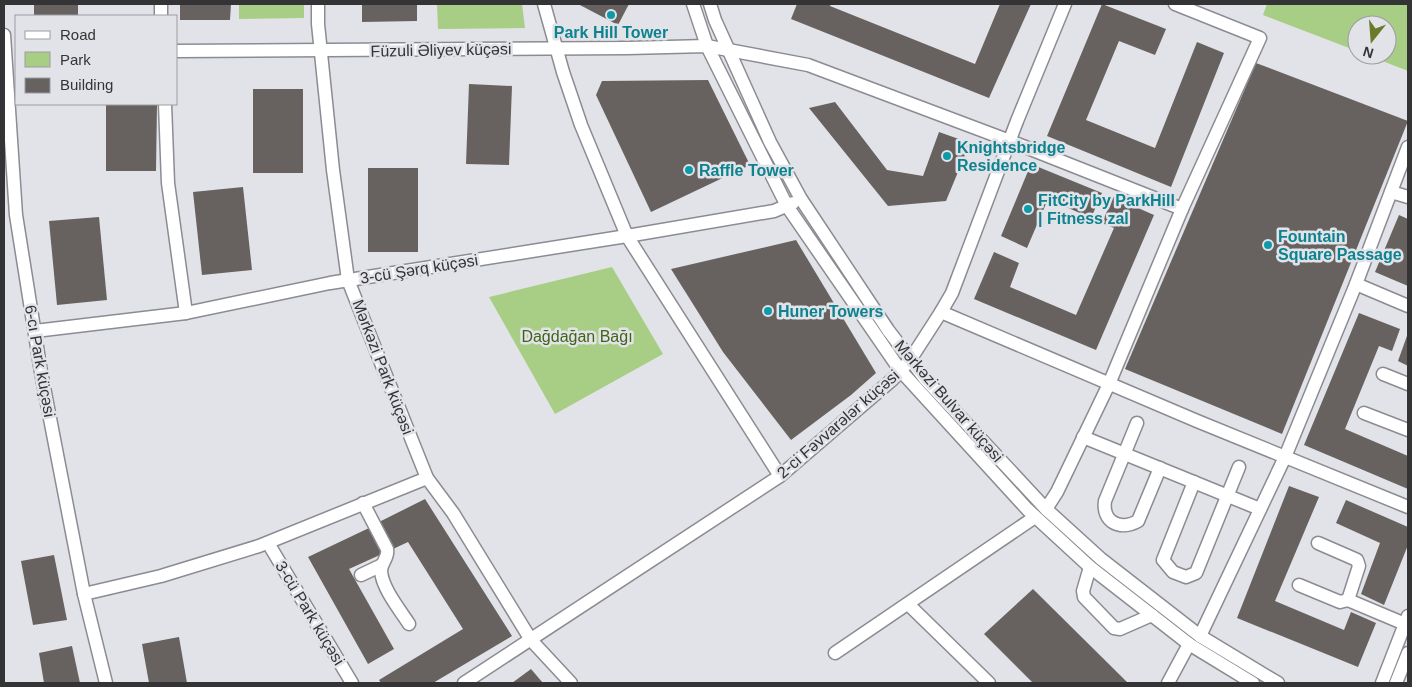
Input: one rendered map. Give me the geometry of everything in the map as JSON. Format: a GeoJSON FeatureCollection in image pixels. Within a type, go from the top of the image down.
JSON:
{"type":"FeatureCollection","features":[{"type":"Feature","properties":{"kind":"street","name":"Mərkəzi Park küçəsi"},"geometry":{"type":"LineString","coordinates":[[318,4],[318,24],[333,170],[348,280],[426,478],[453,513],[531,640],[571,683]]}},
{"type":"Feature","properties":{"kind":"street"},"geometry":{"type":"LineString","coordinates":[[544,4],[556,48],[582,125],[628,236],[780,476]]}},
{"type":"Feature","properties":{"kind":"street","name":"Mərkəzi Bulvar küçəsi"},"geometry":{"type":"LineString","coordinates":[[693,4],[706,46],[787,206],[900,370],[1041,513],[1200,636],[1278,683]]}},
{"type":"Feature","properties":{"kind":"street","name":"Mərkəzi Bulvar küçəsi"},"geometry":{"type":"LineString","coordinates":[[710,4],[770,142],[801,199],[910,360],[1041,513],[1090,567],[1189,644],[1253,683]]}},
{"type":"Feature","properties":{"kind":"street","name":"2-ci Fəvvarələr küçəsi"},"geometry":{"type":"LineString","coordinates":[[464,683],[780,476],[893,379],[910,360],[952,292],[1064,4]]}},
{"type":"Feature","properties":{"kind":"street"},"geometry":{"type":"LineString","coordinates":[[835,653],[1041,513],[1057,492],[1109,384],[1182,209],[1260,38],[1191,7],[1175,4]]}},
{"type":"Feature","properties":{"kind":"street","name":"6-cı Park küçəsi"},"geometry":{"type":"LineString","coordinates":[[4,35],[11,57],[16,215],[34,332],[42,382],[84,594],[106,683]]}},
{"type":"Feature","properties":{"kind":"street","name":"Füzuli Əliyev küçəsi"},"geometry":{"type":"LineString","coordinates":[[178,51],[706,46],[808,65],[1010,141],[1182,209]]}},
{"type":"Feature","properties":{"kind":"street"},"geometry":{"type":"LineString","coordinates":[[164,105],[168,183],[186,313]]}},
{"type":"Feature","properties":{"kind":"street"},"geometry":{"type":"LineString","coordinates":[[1200,636],[1285,457],[1356,284],[1408,147]]}},
{"type":"Feature","properties":{"kind":"street"},"geometry":{"type":"LineString","coordinates":[[1391,192],[1408,197]]}},
{"type":"Feature","properties":{"kind":"street","name":"3-cü Şərq küçəsi"},"geometry":{"type":"LineString","coordinates":[[34,332],[186,313],[348,280],[774,211],[801,199]]}},
{"type":"Feature","properties":{"kind":"street"},"geometry":{"type":"LineString","coordinates":[[1356,284],[1408,306]]}},
{"type":"Feature","properties":{"kind":"street"},"geometry":{"type":"LineString","coordinates":[[941,312],[1109,384],[1408,507]]}},
{"type":"Feature","properties":{"kind":"street"},"geometry":{"type":"LineString","coordinates":[[1383,374],[1408,384]]}},
{"type":"Feature","properties":{"kind":"street"},"geometry":{"type":"LineString","coordinates":[[1364,413],[1408,430]]}},
{"type":"Feature","properties":{"kind":"street"},"geometry":{"type":"LineString","coordinates":[[1137,423],[1105,501],[1104,511],[1108,519],[1120,525],[1132,524],[1138,521],[1160,468]]}},
{"type":"Feature","properties":{"kind":"street"},"geometry":{"type":"LineString","coordinates":[[1083,437],[1260,509]]}},
{"type":"Feature","properties":{"kind":"street"},"geometry":{"type":"LineString","coordinates":[[1194,482],[1164,560],[1172,572],[1186,577],[1196,573],[1240,467]]}},
{"type":"Feature","properties":{"kind":"street"},"geometry":{"type":"LineString","coordinates":[[84,594],[161,576],[268,543],[426,478]]}},
{"type":"Feature","properties":{"kind":"street"},"geometry":{"type":"LineString","coordinates":[[364,503],[387,549],[388,556],[382,565],[381,572],[386,586],[409,624]]}},
{"type":"Feature","properties":{"kind":"street","name":"3-cü Park küçəsi"},"geometry":{"type":"LineString","coordinates":[[268,543],[352,683]]}},
{"type":"Feature","properties":{"kind":"street"},"geometry":{"type":"LineString","coordinates":[[1318,543],[1357,560],[1359,566],[1348,600]]}},
{"type":"Feature","properties":{"kind":"street"},"geometry":{"type":"LineString","coordinates":[[361,575],[382,565]]}},
{"type":"Feature","properties":{"kind":"street"},"geometry":{"type":"LineString","coordinates":[[1090,567],[1083,591],[1084,597],[1114,628],[1120,629],[1152,615]]}},
{"type":"Feature","properties":{"kind":"street"},"geometry":{"type":"LineString","coordinates":[[1299,585],[1340,602],[1348,600],[1407,620],[1382,683]]}},
{"type":"Feature","properties":{"kind":"street"},"geometry":{"type":"LineString","coordinates":[[908,604],[989,683]]}},
{"type":"Feature","properties":{"kind":"street"},"geometry":{"type":"LineString","coordinates":[[1168,683],[1189,644]]}},
{"type":"Feature","properties":{"kind":"street"},"geometry":{"type":"LineString","coordinates":[[1396,683],[1407,661]]}},
{"type":"Feature","properties":{"kind":"green space"},"geometry":{"type":"Polygon","coordinates":[[[239,4],[304,4],[304,18],[239,19],[239,4]]]}},
{"type":"Feature","properties":{"kind":"green space"},"geometry":{"type":"Polygon","coordinates":[[[437,4],[522,4],[525,28],[438,29],[437,4]]]}},
{"type":"Feature","properties":{"kind":"green space"},"geometry":{"type":"Polygon","coordinates":[[[1267,4],[1408,4],[1408,71],[1393,65],[1397,65],[1397,15],[1347,15],[1347,47],[1263,15],[1267,4]]]}},
{"type":"Feature","properties":{"kind":"green space","name":"Dağdağan Bağı"},"geometry":{"type":"Polygon","coordinates":[[[612,267],[663,354],[555,414],[489,297],[612,267]]]}},
{"type":"Feature","properties":{"kind":"building"},"geometry":{"type":"Polygon","coordinates":[[[34,4],[78,4],[78,15],[34,15],[34,4]]]}},
{"type":"Feature","properties":{"kind":"building"},"geometry":{"type":"Polygon","coordinates":[[[180,4],[231,4],[230,20],[180,20],[180,4]]]}},
{"type":"Feature","properties":{"kind":"building"},"geometry":{"type":"Polygon","coordinates":[[[362,4],[417,4],[417,21],[362,22],[362,4]]]}},
{"type":"Feature","properties":{"kind":"building","name":"Park Hill Tower"},"geometry":{"type":"Polygon","coordinates":[[[578,4],[629,4],[618,25],[578,4]]]}},
{"type":"Feature","properties":{"kind":"building"},"geometry":{"type":"Polygon","coordinates":[[[797,4],[831,4],[830,6],[975,64],[1000,4],[1031,4],[989,98],[791,19],[797,4]]]}},
{"type":"Feature","properties":{"kind":"building"},"geometry":{"type":"Polygon","coordinates":[[[1102,4],[1166,29],[1155,55],[1119,41],[1086,120],[1155,148],[1197,42],[1224,53],[1171,187],[1047,136],[1102,4]]]}},
{"type":"Feature","properties":{"kind":"building","name":"Fountain Square Passage"},"geometry":{"type":"Polygon","coordinates":[[[1256,63],[1408,121],[1282,434],[1125,369],[1256,63]]]}},
{"type":"Feature","properties":{"kind":"building"},"geometry":{"type":"Polygon","coordinates":[[[708,80],[750,165],[651,212],[596,95],[602,81],[708,80]]]}},
{"type":"Feature","properties":{"kind":"building"},"geometry":{"type":"Polygon","coordinates":[[[469,84],[512,86],[509,165],[466,164],[469,84]]]}},
{"type":"Feature","properties":{"kind":"building"},"geometry":{"type":"Polygon","coordinates":[[[253,89],[303,89],[303,173],[253,173],[253,89]]]}},
{"type":"Feature","properties":{"kind":"building","name":"Knightsbridge Residence"},"geometry":{"type":"Polygon","coordinates":[[[835,102],[887,170],[923,176],[939,132],[970,143],[946,201],[888,206],[809,108],[835,102]]]}},
{"type":"Feature","properties":{"kind":"building"},"geometry":{"type":"Polygon","coordinates":[[[106,105],[157,105],[156,171],[106,171],[106,105]]]}},
{"type":"Feature","properties":{"kind":"building","name":"FitCity by ParkHill | Fitness zal"},"geometry":{"type":"Polygon","coordinates":[[[1031,164],[1102,193],[1091,218],[1048,199],[1027,248],[1001,236],[1031,164]]]}},
{"type":"Feature","properties":{"kind":"building"},"geometry":{"type":"Polygon","coordinates":[[[368,168],[418,168],[418,252],[368,252],[368,168]]]}},
{"type":"Feature","properties":{"kind":"building"},"geometry":{"type":"Polygon","coordinates":[[[243,187],[252,270],[202,275],[193,192],[243,187]]]}},
{"type":"Feature","properties":{"kind":"building"},"geometry":{"type":"Polygon","coordinates":[[[1113,197],[1154,215],[1096,350],[974,299],[994,252],[1019,263],[1010,287],[1076,315],[1114,228],[1102,223],[1113,197]]]}},
{"type":"Feature","properties":{"kind":"building"},"geometry":{"type":"Polygon","coordinates":[[[1399,215],[1408,219],[1408,286],[1375,272],[1399,215]]]}},
{"type":"Feature","properties":{"kind":"building"},"geometry":{"type":"Polygon","coordinates":[[[99,217],[107,300],[57,305],[49,221],[99,217]]]}},
{"type":"Feature","properties":{"kind":"building","name":"Huner Towers"},"geometry":{"type":"Polygon","coordinates":[[[796,240],[876,373],[851,395],[791,440],[723,352],[671,269],[796,240]]]}},
{"type":"Feature","properties":{"kind":"building"},"geometry":{"type":"Polygon","coordinates":[[[1359,313],[1400,329],[1392,351],[1379,346],[1345,429],[1408,456],[1408,489],[1304,445],[1359,313]]]}},
{"type":"Feature","properties":{"kind":"building"},"geometry":{"type":"Polygon","coordinates":[[[1408,333],[1408,366],[1398,361],[1408,333]]]}},
{"type":"Feature","properties":{"kind":"building"},"geometry":{"type":"Polygon","coordinates":[[[1289,486],[1319,497],[1275,601],[1344,630],[1351,612],[1376,623],[1358,667],[1237,618],[1289,486]]]}},
{"type":"Feature","properties":{"kind":"building"},"geometry":{"type":"Polygon","coordinates":[[[425,499],[512,636],[433,683],[381,683],[379,680],[463,629],[408,542],[393,549],[379,522],[425,499]]]}},
{"type":"Feature","properties":{"kind":"building"},"geometry":{"type":"Polygon","coordinates":[[[1346,500],[1408,527],[1408,545],[1384,605],[1361,594],[1380,543],[1336,523],[1346,500]]]}},
{"type":"Feature","properties":{"kind":"building"},"geometry":{"type":"Polygon","coordinates":[[[369,528],[382,554],[349,569],[394,649],[368,664],[308,557],[369,528]]]}},
{"type":"Feature","properties":{"kind":"building"},"geometry":{"type":"Polygon","coordinates":[[[54,555],[67,620],[33,625],[21,561],[54,555]]]}},
{"type":"Feature","properties":{"kind":"building"},"geometry":{"type":"Polygon","coordinates":[[[1033,589],[1128,683],[1033,683],[984,634],[1033,589]]]}},
{"type":"Feature","properties":{"kind":"building"},"geometry":{"type":"Polygon","coordinates":[[[179,637],[187,683],[149,683],[142,644],[179,637]]]}},
{"type":"Feature","properties":{"kind":"building"},"geometry":{"type":"Polygon","coordinates":[[[72,646],[80,683],[44,683],[39,653],[72,646]]]}},
{"type":"Feature","properties":{"kind":"building"},"geometry":{"type":"Polygon","coordinates":[[[531,669],[543,683],[512,683],[531,669]]]}},
{"type":"Feature","properties":{"kind":"place","name":"Park Hill Tower"},"geometry":{"type":"Point","coordinates":[611,15]}},
{"type":"Feature","properties":{"kind":"place","name":"Knightsbridge Residence"},"geometry":{"type":"Point","coordinates":[947,156]}},
{"type":"Feature","properties":{"kind":"place","name":"Raffle Tower"},"geometry":{"type":"Point","coordinates":[689,170]}},
{"type":"Feature","properties":{"kind":"place","name":"FitCity by ParkHill | Fitness zal"},"geometry":{"type":"Point","coordinates":[1028,209]}},
{"type":"Feature","properties":{"kind":"place","name":"Fountain Square Passage"},"geometry":{"type":"Point","coordinates":[1268,245]}},
{"type":"Feature","properties":{"kind":"place","name":"Huner Towers"},"geometry":{"type":"Point","coordinates":[768,311]}}]}
